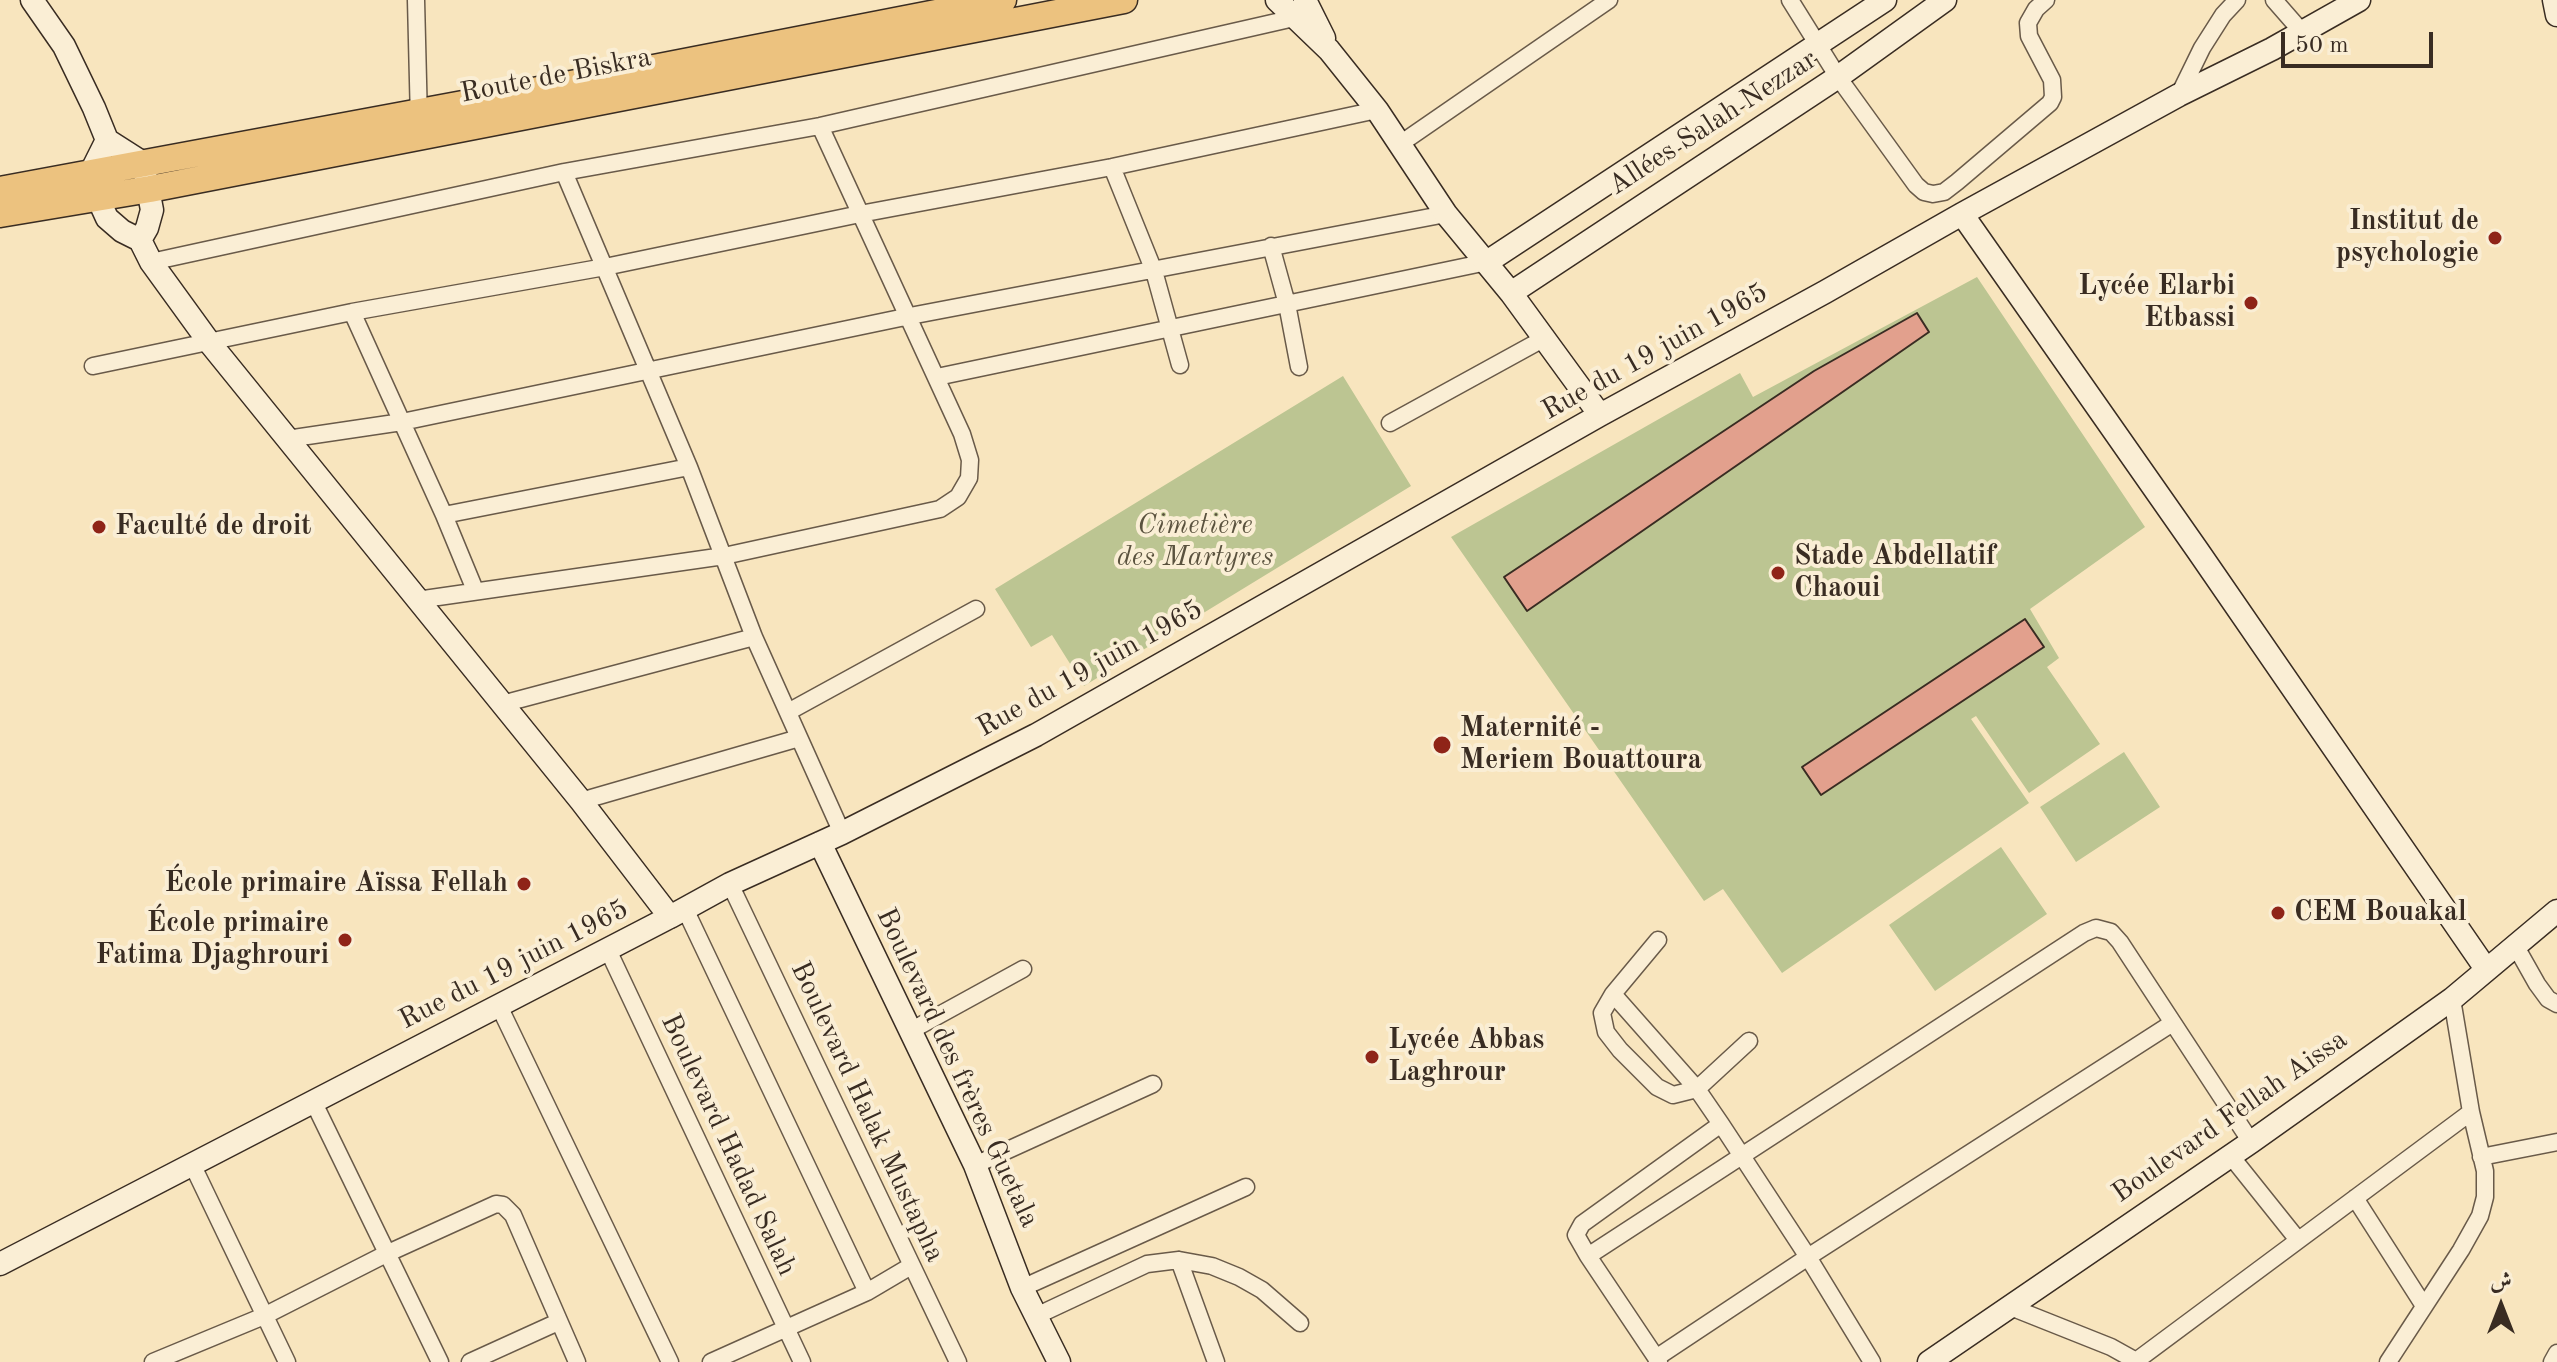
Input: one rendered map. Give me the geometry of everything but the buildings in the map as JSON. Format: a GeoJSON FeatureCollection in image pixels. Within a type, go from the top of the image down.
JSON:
{"type":"FeatureCollection","features":[{"type":"Feature","properties":{"kind":"main road","name":"Route de Biskra"},"geometry":{"type":"LineString","coordinates":[[0,190],[94,184],[150,189],[419,124],[1003,0]]}},
{"type":"Feature","properties":{"kind":"main road","name":"Route de Biskra"},"geometry":{"type":"LineString","coordinates":[[0,214],[94,184],[143,163],[419,124],[1124,0]]}},
{"type":"Feature","properties":{"kind":"street"},"geometry":{"type":"LineString","coordinates":[[32,0],[64,46],[107,140],[143,163],[152,210],[140,240]]}},
{"type":"Feature","properties":{"kind":"street"},"geometry":{"type":"LineString","coordinates":[[416,0],[419,124]]}},
{"type":"Feature","properties":{"kind":"street"},"geometry":{"type":"LineString","coordinates":[[1277,0],[1299,9],[1377,110],[1446,214],[1511,293],[1600,415]]}},
{"type":"Feature","properties":{"kind":"street"},"geometry":{"type":"LineString","coordinates":[[1400,144],[1609,0]]}},
{"type":"Feature","properties":{"kind":"street"},"geometry":{"type":"LineString","coordinates":[[1790,0],[1838,77],[1916,185],[1924,192],[1933,194],[1944,192],[2050,103],[2054,92],[2052,80],[2029,36],[2028,23],[2046,0]]}},
{"type":"Feature","properties":{"kind":"street"},"geometry":{"type":"LineString","coordinates":[[937,377],[1487,262],[1885,0]]}},
{"type":"Feature","properties":{"kind":"street","name":"Allées Salah Nezzar"},"geometry":{"type":"LineString","coordinates":[[1511,293],[1838,77],[1945,0]]}},
{"type":"Feature","properties":{"kind":"street"},"geometry":{"type":"LineString","coordinates":[[2179,95],[2202,48],[2223,15],[2237,0]]}},
{"type":"Feature","properties":{"kind":"street"},"geometry":{"type":"LineString","coordinates":[[2274,0],[2302,32]]}},
{"type":"Feature","properties":{"kind":"street","name":"Rue du 19 juin 1965"},"geometry":{"type":"LineString","coordinates":[[0,1264],[730,884],[842,833],[1036,735],[1600,415],[2179,95],[2359,0]]}},
{"type":"Feature","properties":{"kind":"street"},"geometry":{"type":"LineString","coordinates":[[2554,0],[2557,15]]}},
{"type":"Feature","properties":{"kind":"street"},"geometry":{"type":"LineString","coordinates":[[151,262],[564,172],[820,126],[1299,9]]}},
{"type":"Feature","properties":{"kind":"street"},"geometry":{"type":"LineString","coordinates":[[93,366],[352,312],[605,267],[860,214],[1112,167],[1377,110]]}},
{"type":"Feature","properties":{"kind":"street"},"geometry":{"type":"LineString","coordinates":[[417,600],[724,556],[940,509],[958,497],[969,478],[970,460],[910,316],[820,126]]}},
{"type":"Feature","properties":{"kind":"street"},"geometry":{"type":"LineString","coordinates":[[107,140],[94,184],[107,218],[122,231],[140,240],[151,262],[209,342],[581,801],[678,913],[867,1292]]}},
{"type":"Feature","properties":{"kind":"street"},"geometry":{"type":"LineString","coordinates":[[1112,167],[1154,271],[1180,365]]}},
{"type":"Feature","properties":{"kind":"street"},"geometry":{"type":"LineString","coordinates":[[564,172],[689,467],[754,637],[842,833]]}},
{"type":"Feature","properties":{"kind":"street"},"geometry":{"type":"LineString","coordinates":[[287,439],[402,422],[910,316],[1446,214]]}},
{"type":"Feature","properties":{"kind":"street"},"geometry":{"type":"LineString","coordinates":[[1962,214],[2486,969]]}},
{"type":"Feature","properties":{"kind":"street"},"geometry":{"type":"LineString","coordinates":[[1271,246],[1287,304],[1299,367]]}},
{"type":"Feature","properties":{"kind":"street"},"geometry":{"type":"LineString","coordinates":[[352,312],[475,590]]}},
{"type":"Feature","properties":{"kind":"street"},"geometry":{"type":"LineString","coordinates":[[1390,423],[1543,339]]}},
{"type":"Feature","properties":{"kind":"street"},"geometry":{"type":"LineString","coordinates":[[444,515],[689,467]]}},
{"type":"Feature","properties":{"kind":"street"},"geometry":{"type":"LineString","coordinates":[[788,712],[976,609]]}},
{"type":"Feature","properties":{"kind":"street"},"geometry":{"type":"LineString","coordinates":[[502,704],[754,637]]}},
{"type":"Feature","properties":{"kind":"street"},"geometry":{"type":"LineString","coordinates":[[581,801],[799,738]]}},
{"type":"Feature","properties":{"kind":"street","name":"Boulevard des frères Guetala"},"geometry":{"type":"LineString","coordinates":[[820,843],[975,1165],[1022,1288],[1059,1362]]}},
{"type":"Feature","properties":{"kind":"street","name":"Boulevard Halak Mustapha"},"geometry":{"type":"LineString","coordinates":[[730,884],[958,1362]]}},
{"type":"Feature","properties":{"kind":"street","name":"Boulevard Fellah Aissa"},"geometry":{"type":"LineString","coordinates":[[1929,1362],[2251,1142],[2452,999],[2557,911]]}},
{"type":"Feature","properties":{"kind":"street"},"geometry":{"type":"LineString","coordinates":[[1588,1256],[2096,928],[2111,932],[2120,942],[2251,1142]]}},
{"type":"Feature","properties":{"kind":"street"},"geometry":{"type":"LineString","coordinates":[[1658,940],[1613,994],[1602,1013],[1606,1032],[1620,1050],[1657,1087],[1673,1095],[1682,1095],[1697,1089],[1749,1041]]}},
{"type":"Feature","properties":{"kind":"street"},"geometry":{"type":"LineString","coordinates":[[2515,945],[2537,984],[2548,999],[2557,1004]]}},
{"type":"Feature","properties":{"kind":"street","name":"Boulevard Hadad Salah"},"geometry":{"type":"LineString","coordinates":[[608,950],[802,1362]]}},
{"type":"Feature","properties":{"kind":"street"},"geometry":{"type":"LineString","coordinates":[[912,1030],[1023,969]]}},
{"type":"Feature","properties":{"kind":"street"},"geometry":{"type":"LineString","coordinates":[[1613,994],[1697,1089],[1743,1155],[1872,1362]]}},
{"type":"Feature","properties":{"kind":"street"},"geometry":{"type":"LineString","coordinates":[[2388,1362],[2461,1250],[2480,1216],[2485,1197],[2485,1171],[2471,1112],[2452,999]]}},
{"type":"Feature","properties":{"kind":"street"},"geometry":{"type":"LineString","coordinates":[[499,1006],[670,1362]]}},
{"type":"Feature","properties":{"kind":"street"},"geometry":{"type":"LineString","coordinates":[[1721,1124],[1582,1224],[1576,1235],[1657,1360],[1808,1257],[2171,1024]]}},
{"type":"Feature","properties":{"kind":"street"},"geometry":{"type":"LineString","coordinates":[[975,1165],[1153,1084]]}},
{"type":"Feature","properties":{"kind":"street"},"geometry":{"type":"LineString","coordinates":[[314,1103],[440,1362]]}},
{"type":"Feature","properties":{"kind":"street"},"geometry":{"type":"LineString","coordinates":[[2008,1306],[2111,1347],[2137,1361],[2471,1112]]}},
{"type":"Feature","properties":{"kind":"street"},"geometry":{"type":"LineString","coordinates":[[2481,1157],[2557,1142]]}},
{"type":"Feature","properties":{"kind":"street"},"geometry":{"type":"LineString","coordinates":[[2230,1155],[2298,1240]]}},
{"type":"Feature","properties":{"kind":"street"},"geometry":{"type":"LineString","coordinates":[[192,1164],[287,1362]]}},
{"type":"Feature","properties":{"kind":"street"},"geometry":{"type":"LineString","coordinates":[[1022,1288],[1246,1187]]}},
{"type":"Feature","properties":{"kind":"street"},"geometry":{"type":"LineString","coordinates":[[2355,1198],[2424,1306]]}},
{"type":"Feature","properties":{"kind":"street"},"geometry":{"type":"LineString","coordinates":[[153,1362],[264,1316],[386,1254],[496,1204],[503,1205],[513,1215],[577,1362]]}},
{"type":"Feature","properties":{"kind":"street"},"geometry":{"type":"LineString","coordinates":[[1179,1260],[1216,1362]]}},
{"type":"Feature","properties":{"kind":"street"},"geometry":{"type":"LineString","coordinates":[[1036,1316],[1147,1264],[1179,1260],[1212,1266],[1239,1277],[1262,1290],[1300,1323]]}},
{"type":"Feature","properties":{"kind":"street"},"geometry":{"type":"LineString","coordinates":[[711,1362],[867,1292],[911,1266]]}},
{"type":"Feature","properties":{"kind":"street"},"geometry":{"type":"LineString","coordinates":[[470,1362],[558,1322]]}},
{"type":"Feature","properties":{"kind":"street"},"geometry":{"type":"LineString","coordinates":[[2103,1362],[2111,1347]]}},
{"type":"Feature","properties":{"kind":"street"},"geometry":{"type":"LineString","coordinates":[[2552,1362],[2557,1353]]}},
{"type":"Feature","properties":{"kind":"green space","name":"Stade Abdellatif Chaoui"},"geometry":{"type":"Polygon","coordinates":[[[1977,277],[2145,527],[2030,609],[2059,658],[2047,667],[2100,744],[2029,793],[1976,716],[1971,719],[2029,803],[1782,973],[1723,889],[1704,901],[1451,537],[1740,373],[1753,397],[1977,277]]]}},
{"type":"Feature","properties":{"kind":"green space","name":"Cimetière des Martyres"},"geometry":{"type":"Polygon","coordinates":[[[1343,376],[1411,486],[1084,686],[1052,635],[1031,647],[995,589],[1343,376]]]}},
{"type":"Feature","properties":{"kind":"green space"},"geometry":{"type":"Polygon","coordinates":[[[2124,752],[2160,807],[2076,862],[2040,807],[2124,752]]]}},
{"type":"Feature","properties":{"kind":"green space"},"geometry":{"type":"Polygon","coordinates":[[[2001,847],[2047,914],[1935,991],[1889,925],[2001,847]]]}},
{"type":"Feature","properties":{"kind":"place","name":"Institut de psychologie"},"geometry":{"type":"Point","coordinates":[2495,238]}},
{"type":"Feature","properties":{"kind":"place","name":"Lycée Elarbi Etbassi"},"geometry":{"type":"Point","coordinates":[2251,303]}},
{"type":"Feature","properties":{"kind":"place","name":"Faculté de droit"},"geometry":{"type":"Point","coordinates":[99,527]}},
{"type":"Feature","properties":{"kind":"place","name":"Stade Abdellatif Chaoui"},"geometry":{"type":"Point","coordinates":[1778,573]}},
{"type":"Feature","properties":{"kind":"place","name":"Maternité - Meriem Bouattoura"},"geometry":{"type":"Point","coordinates":[1442,745]}},
{"type":"Feature","properties":{"kind":"place","name":"École primaire Aïssa Fellah"},"geometry":{"type":"Point","coordinates":[524,884]}},
{"type":"Feature","properties":{"kind":"place","name":"CEM Bouakal"},"geometry":{"type":"Point","coordinates":[2278,913]}},
{"type":"Feature","properties":{"kind":"place","name":"École primaire Fatima Djaghrouri"},"geometry":{"type":"Point","coordinates":[345,940]}},
{"type":"Feature","properties":{"kind":"place","name":"Lycée Abbas Laghrour"},"geometry":{"type":"Point","coordinates":[1372,1057]}}]}
